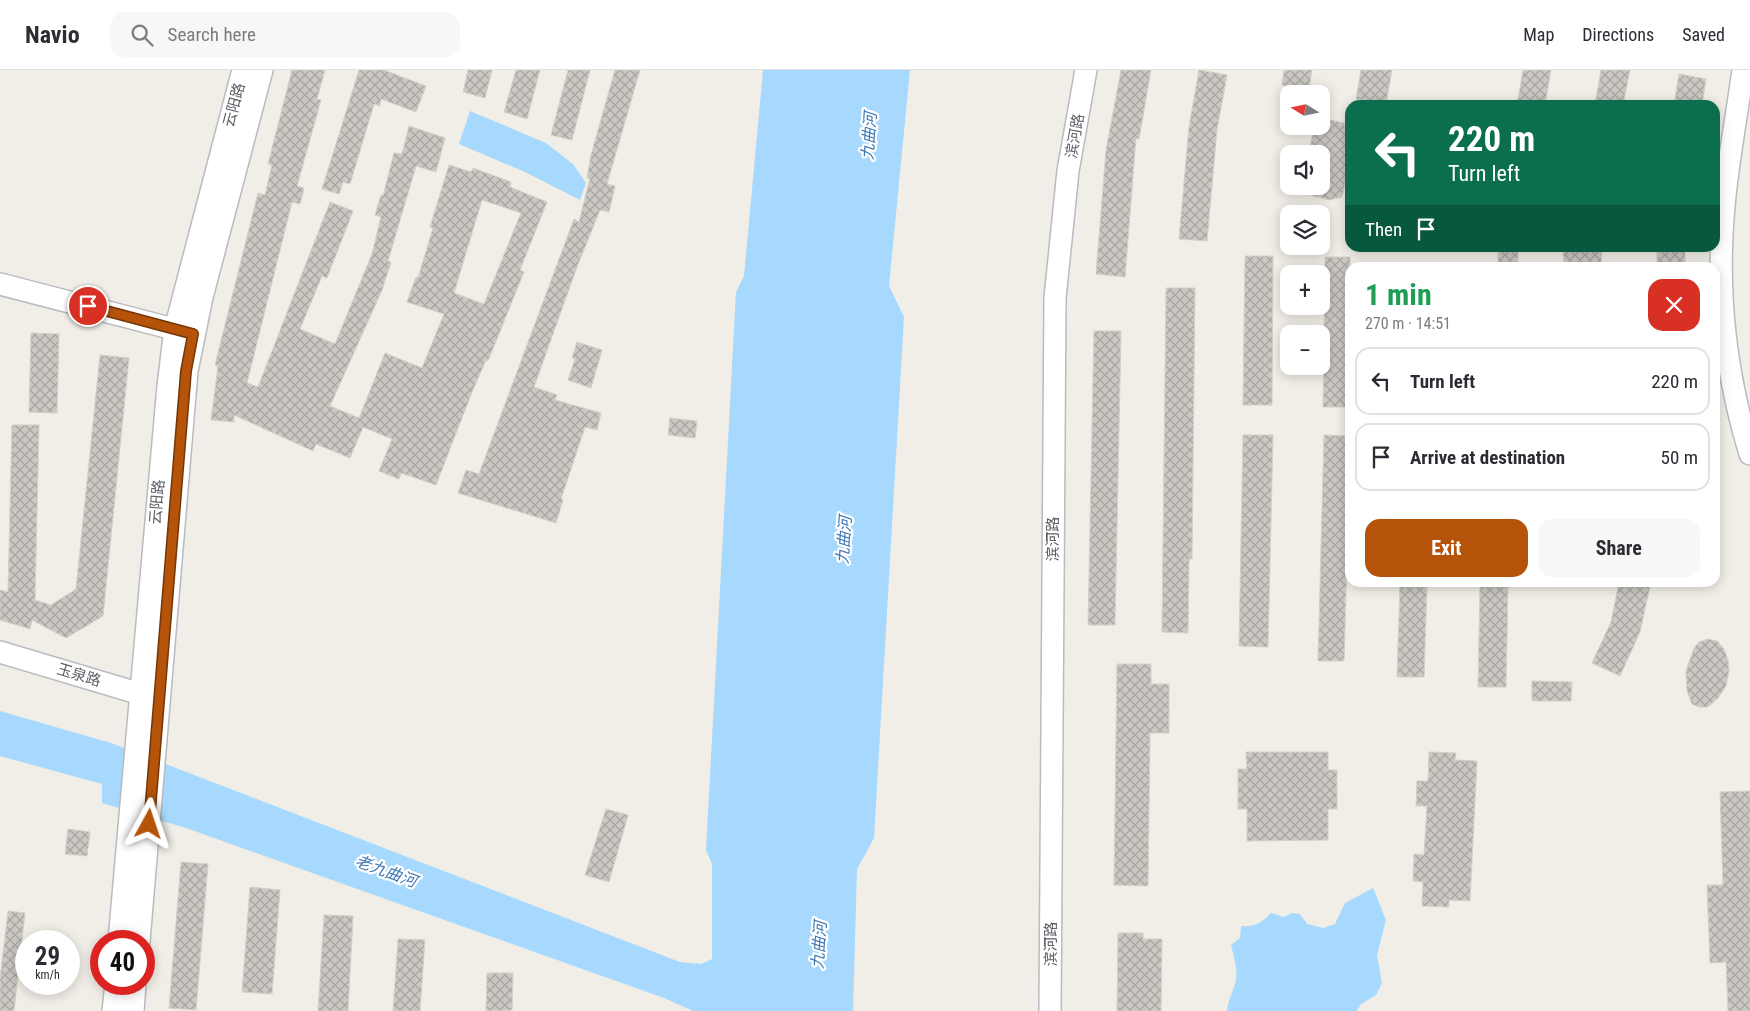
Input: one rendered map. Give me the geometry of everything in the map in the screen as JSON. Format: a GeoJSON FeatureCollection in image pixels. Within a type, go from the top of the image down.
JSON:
{"type":"FeatureCollection","features":[{"type":"Feature","properties":{"kind":"street","name":"云阳路"},"geometry":{"type":"LineString","coordinates":[[139,930],[139,821],[149,696],[186,371],[184,331],[243,70]]}},
{"type":"Feature","properties":{"kind":"street","name":"云阳路"},"geometry":{"type":"LineString","coordinates":[[184,331],[262,70]]}},
{"type":"Feature","properties":{"kind":"street","name":"滨河路"},"geometry":{"type":"LineString","coordinates":[[1050,1011],[1055,298],[1068,171],[1086,70]]}},
{"type":"Feature","properties":{"kind":"street"},"geometry":{"type":"LineString","coordinates":[[1743,70],[1724,207],[1722,272],[1725,343],[1738,416],[1750,454]]}},
{"type":"Feature","properties":{"kind":"street"},"geometry":{"type":"LineString","coordinates":[[0,284],[184,331]]}},
{"type":"Feature","properties":{"kind":"street","name":"玉泉路"},"geometry":{"type":"LineString","coordinates":[[0,652],[149,696]]}},
{"type":"Feature","properties":{"kind":"street","name":"云阳路"},"geometry":{"type":"LineString","coordinates":[[121,930],[139,821]]}},
{"type":"Feature","properties":{"kind":"street"},"geometry":{"type":"LineString","coordinates":[[114,1011],[115,995]]}},
{"type":"Feature","properties":{"kind":"street"},"geometry":{"type":"LineString","coordinates":[[133,1011],[134,995]]}},
{"type":"Feature","properties":{"kind":"water"},"geometry":{"type":"Polygon","coordinates":[[[763,70],[910,70],[889,286],[904,317],[874,838],[857,869],[853,1011],[693,1011],[664,998],[186,828],[102,803],[102,784],[0,756],[0,711],[111,743],[680,962],[701,964],[712,959],[712,864],[706,850],[736,292],[744,276],[763,70]]]}},
{"type":"Feature","properties":{"kind":"water"},"geometry":{"type":"Polygon","coordinates":[[[470,111],[546,143],[573,164],[586,183],[580,200],[525,172],[459,144],[470,111]]]}},
{"type":"Feature","properties":{"kind":"water"},"geometry":{"type":"Polygon","coordinates":[[[1373,888],[1386,920],[1377,955],[1382,983],[1376,995],[1361,1004],[1357,1011],[1227,1011],[1236,975],[1236,965],[1231,945],[1240,938],[1241,926],[1258,924],[1271,913],[1284,917],[1292,913],[1300,914],[1307,924],[1323,928],[1335,924],[1345,903],[1373,888]]]}},
{"type":"Feature","properties":{"kind":"building"},"geometry":{"type":"Polygon","coordinates":[[[292,70],[325,70],[317,99],[321,100],[297,186],[304,188],[300,204],[292,202],[247,383],[258,387],[330,202],[353,211],[327,278],[322,276],[300,329],[335,344],[372,254],[381,217],[375,215],[381,195],[383,196],[394,153],[402,154],[409,126],[445,138],[436,172],[416,166],[388,261],[391,262],[382,290],[330,406],[359,418],[385,353],[422,368],[444,314],[407,302],[416,277],[418,278],[433,228],[430,227],[449,165],[471,172],[473,168],[511,182],[510,187],[547,202],[520,270],[524,272],[488,361],[486,360],[472,392],[436,485],[401,473],[399,479],[379,471],[392,439],[363,427],[350,458],[316,444],[313,451],[234,415],[234,422],[211,420],[218,366],[215,365],[258,193],[265,195],[272,165],[268,164],[292,70]],[[482,200],[454,293],[484,304],[521,213],[482,200]]]}},
{"type":"Feature","properties":{"kind":"building"},"geometry":{"type":"Polygon","coordinates":[[[359,70],[384,70],[426,86],[416,112],[381,99],[380,106],[374,104],[350,184],[343,182],[339,194],[322,189],[359,70]]]}},
{"type":"Feature","properties":{"kind":"building"},"geometry":{"type":"Polygon","coordinates":[[[468,70],[492,70],[485,98],[463,92],[468,70]]]}},
{"type":"Feature","properties":{"kind":"building"},"geometry":{"type":"Polygon","coordinates":[[[516,70],[540,70],[527,119],[504,112],[516,70]]]}},
{"type":"Feature","properties":{"kind":"building"},"geometry":{"type":"Polygon","coordinates":[[[568,70],[590,70],[572,140],[551,135],[568,70]]]}},
{"type":"Feature","properties":{"kind":"building"},"geometry":{"type":"Polygon","coordinates":[[[615,70],[640,70],[607,184],[615,186],[609,212],[600,210],[577,267],[534,387],[557,395],[555,400],[601,413],[597,430],[585,427],[561,499],[563,500],[556,523],[458,493],[466,470],[479,474],[574,219],[579,222],[590,178],[587,178],[591,155],[615,70]]]}},
{"type":"Feature","properties":{"kind":"building"},"geometry":{"type":"Polygon","coordinates":[[[1121,70],[1151,70],[1139,139],[1136,138],[1125,277],[1096,274],[1106,150],[1121,70]]]}},
{"type":"Feature","properties":{"kind":"building"},"geometry":{"type":"Polygon","coordinates":[[[1199,70],[1227,75],[1217,130],[1207,241],[1179,239],[1189,127],[1199,70]]]}},
{"type":"Feature","properties":{"kind":"building"},"geometry":{"type":"Polygon","coordinates":[[[1284,70],[1312,70],[1310,85],[1282,85],[1284,70]]]}},
{"type":"Feature","properties":{"kind":"building"},"geometry":{"type":"Polygon","coordinates":[[[1361,70],[1392,70],[1387,100],[1356,99],[1361,70]]]}},
{"type":"Feature","properties":{"kind":"building"},"geometry":{"type":"Polygon","coordinates":[[[1523,70],[1551,70],[1546,100],[1518,100],[1523,70]]]}},
{"type":"Feature","properties":{"kind":"building"},"geometry":{"type":"Polygon","coordinates":[[[1601,70],[1630,70],[1624,100],[1596,100],[1601,70]]]}},
{"type":"Feature","properties":{"kind":"building"},"geometry":{"type":"Polygon","coordinates":[[[1679,74],[1706,79],[1703,100],[1675,100],[1679,74]]]}},
{"type":"Feature","properties":{"kind":"building"},"geometry":{"type":"Polygon","coordinates":[[[1330,120],[1344,123],[1345,184],[1342,197],[1329,200],[1312,195],[1330,195],[1330,145],[1310,145],[1313,135],[1330,135],[1330,120]]]}},
{"type":"Feature","properties":{"kind":"building"},"geometry":{"type":"Polygon","coordinates":[[[1498,252],[1518,252],[1518,262],[1498,262],[1498,252]]]}},
{"type":"Feature","properties":{"kind":"building"},"geometry":{"type":"Polygon","coordinates":[[[1563,252],[1602,252],[1601,262],[1564,262],[1563,252]]]}},
{"type":"Feature","properties":{"kind":"building"},"geometry":{"type":"Polygon","coordinates":[[[1657,252],[1685,252],[1685,262],[1657,262],[1657,252]]]}},
{"type":"Feature","properties":{"kind":"building"},"geometry":{"type":"Polygon","coordinates":[[[1245,256],[1273,256],[1272,405],[1243,405],[1245,256]]]}},
{"type":"Feature","properties":{"kind":"building"},"geometry":{"type":"Polygon","coordinates":[[[1325,257],[1350,257],[1350,262],[1345,262],[1345,407],[1323,407],[1323,375],[1330,375],[1330,325],[1324,325],[1324,315],[1330,315],[1330,265],[1325,265],[1325,257]]]}},
{"type":"Feature","properties":{"kind":"building"},"geometry":{"type":"Polygon","coordinates":[[[1166,288],[1195,288],[1192,559],[1189,559],[1188,633],[1162,632],[1166,288]]]}},
{"type":"Feature","properties":{"kind":"building"},"geometry":{"type":"Polygon","coordinates":[[[1094,331],[1121,331],[1115,625],[1088,625],[1094,331]]]}},
{"type":"Feature","properties":{"kind":"building"},"geometry":{"type":"Polygon","coordinates":[[[31,333],[59,334],[57,413],[29,412],[31,333]]]}},
{"type":"Feature","properties":{"kind":"building"},"geometry":{"type":"Polygon","coordinates":[[[577,342],[602,350],[591,388],[568,380],[575,359],[572,358],[577,342]]]}},
{"type":"Feature","properties":{"kind":"building"},"geometry":{"type":"Polygon","coordinates":[[[100,355],[129,358],[103,616],[66,638],[32,620],[30,629],[0,620],[0,590],[8,592],[12,425],[39,425],[35,600],[51,605],[76,589],[100,355]]]}},
{"type":"Feature","properties":{"kind":"building"},"geometry":{"type":"Polygon","coordinates":[[[670,418],[697,421],[695,438],[668,435],[670,418]]]}},
{"type":"Feature","properties":{"kind":"building"},"geometry":{"type":"Polygon","coordinates":[[[1243,435],[1273,435],[1268,647],[1239,646],[1243,435]]]}},
{"type":"Feature","properties":{"kind":"building"},"geometry":{"type":"Polygon","coordinates":[[[1324,435],[1345,436],[1346,587],[1344,661],[1318,661],[1324,435]]]}},
{"type":"Feature","properties":{"kind":"building"},"geometry":{"type":"Polygon","coordinates":[[[1400,587],[1427,587],[1424,677],[1397,677],[1400,587]]]}},
{"type":"Feature","properties":{"kind":"building"},"geometry":{"type":"Polygon","coordinates":[[[1480,587],[1508,587],[1506,687],[1478,687],[1480,587]]]}},
{"type":"Feature","properties":{"kind":"building"},"geometry":{"type":"Polygon","coordinates":[[[1618,587],[1650,587],[1640,632],[1620,676],[1592,663],[1611,622],[1618,587]]]}},
{"type":"Feature","properties":{"kind":"building"},"geometry":{"type":"Polygon","coordinates":[[[1708,639],[1717,641],[1724,649],[1729,671],[1726,686],[1718,698],[1708,707],[1699,707],[1692,704],[1687,691],[1686,671],[1694,648],[1699,642],[1708,639]]]}},
{"type":"Feature","properties":{"kind":"building"},"geometry":{"type":"Polygon","coordinates":[[[1117,664],[1151,664],[1151,684],[1169,684],[1169,733],[1150,733],[1148,886],[1114,885],[1117,664]]]}},
{"type":"Feature","properties":{"kind":"building"},"geometry":{"type":"Polygon","coordinates":[[[1532,681],[1572,682],[1571,701],[1532,701],[1532,681]]]}},
{"type":"Feature","properties":{"kind":"building"},"geometry":{"type":"Polygon","coordinates":[[[1246,752],[1328,752],[1328,770],[1337,770],[1337,809],[1328,809],[1328,840],[1247,841],[1247,809],[1238,809],[1238,769],[1247,769],[1246,752]]]}},
{"type":"Feature","properties":{"kind":"building"},"geometry":{"type":"Polygon","coordinates":[[[1429,752],[1456,753],[1455,760],[1477,761],[1470,901],[1449,900],[1449,907],[1422,906],[1423,882],[1413,881],[1414,854],[1424,855],[1427,806],[1416,806],[1417,781],[1428,781],[1429,752]]]}},
{"type":"Feature","properties":{"kind":"building"},"geometry":{"type":"Polygon","coordinates":[[[1750,791],[1750,1011],[1728,1011],[1726,962],[1710,963],[1707,885],[1723,885],[1720,792],[1750,791]]]}},
{"type":"Feature","properties":{"kind":"building"},"geometry":{"type":"Polygon","coordinates":[[[606,809],[628,815],[609,882],[585,875],[606,809]]]}},
{"type":"Feature","properties":{"kind":"building"},"geometry":{"type":"Polygon","coordinates":[[[68,829],[90,832],[87,856],[65,854],[68,829]]]}},
{"type":"Feature","properties":{"kind":"building"},"geometry":{"type":"Polygon","coordinates":[[[181,862],[208,864],[196,1010],[169,1008],[181,862]]]}},
{"type":"Feature","properties":{"kind":"building"},"geometry":{"type":"Polygon","coordinates":[[[250,887],[280,890],[272,994],[242,992],[250,887]]]}},
{"type":"Feature","properties":{"kind":"building"},"geometry":{"type":"Polygon","coordinates":[[[8,911],[25,913],[23,930],[15,930],[16,995],[14,1011],[0,1011],[0,979],[8,911]]]}},
{"type":"Feature","properties":{"kind":"building"},"geometry":{"type":"Polygon","coordinates":[[[324,915],[353,916],[348,1011],[318,1011],[324,915]]]}},
{"type":"Feature","properties":{"kind":"building"},"geometry":{"type":"Polygon","coordinates":[[[1118,933],[1143,933],[1143,939],[1162,939],[1161,1011],[1117,1011],[1118,933]]]}},
{"type":"Feature","properties":{"kind":"building"},"geometry":{"type":"Polygon","coordinates":[[[398,939],[425,940],[420,1011],[393,1011],[398,939]]]}},
{"type":"Feature","properties":{"kind":"building"},"geometry":{"type":"Polygon","coordinates":[[[487,973],[513,973],[512,1010],[486,1011],[487,973]]]}},
{"type":"Feature","properties":{"kind":"route"},"geometry":{"type":"LineString","coordinates":[[88,306],[193,334],[186,371],[149,824]]}},
{"type":"Feature","properties":{"kind":"water label","name":"九曲河"},"geometry":{"type":"Point","coordinates":[869,136]}},
{"type":"Feature","properties":{"kind":"water label","name":"九曲河"},"geometry":{"type":"Point","coordinates":[844,540]}},
{"type":"Feature","properties":{"kind":"water label","name":"老九曲河"},"geometry":{"type":"Point","coordinates":[386,871]}},
{"type":"Feature","properties":{"kind":"water label","name":"九曲河"},"geometry":{"type":"Point","coordinates":[819,945]}}]}
